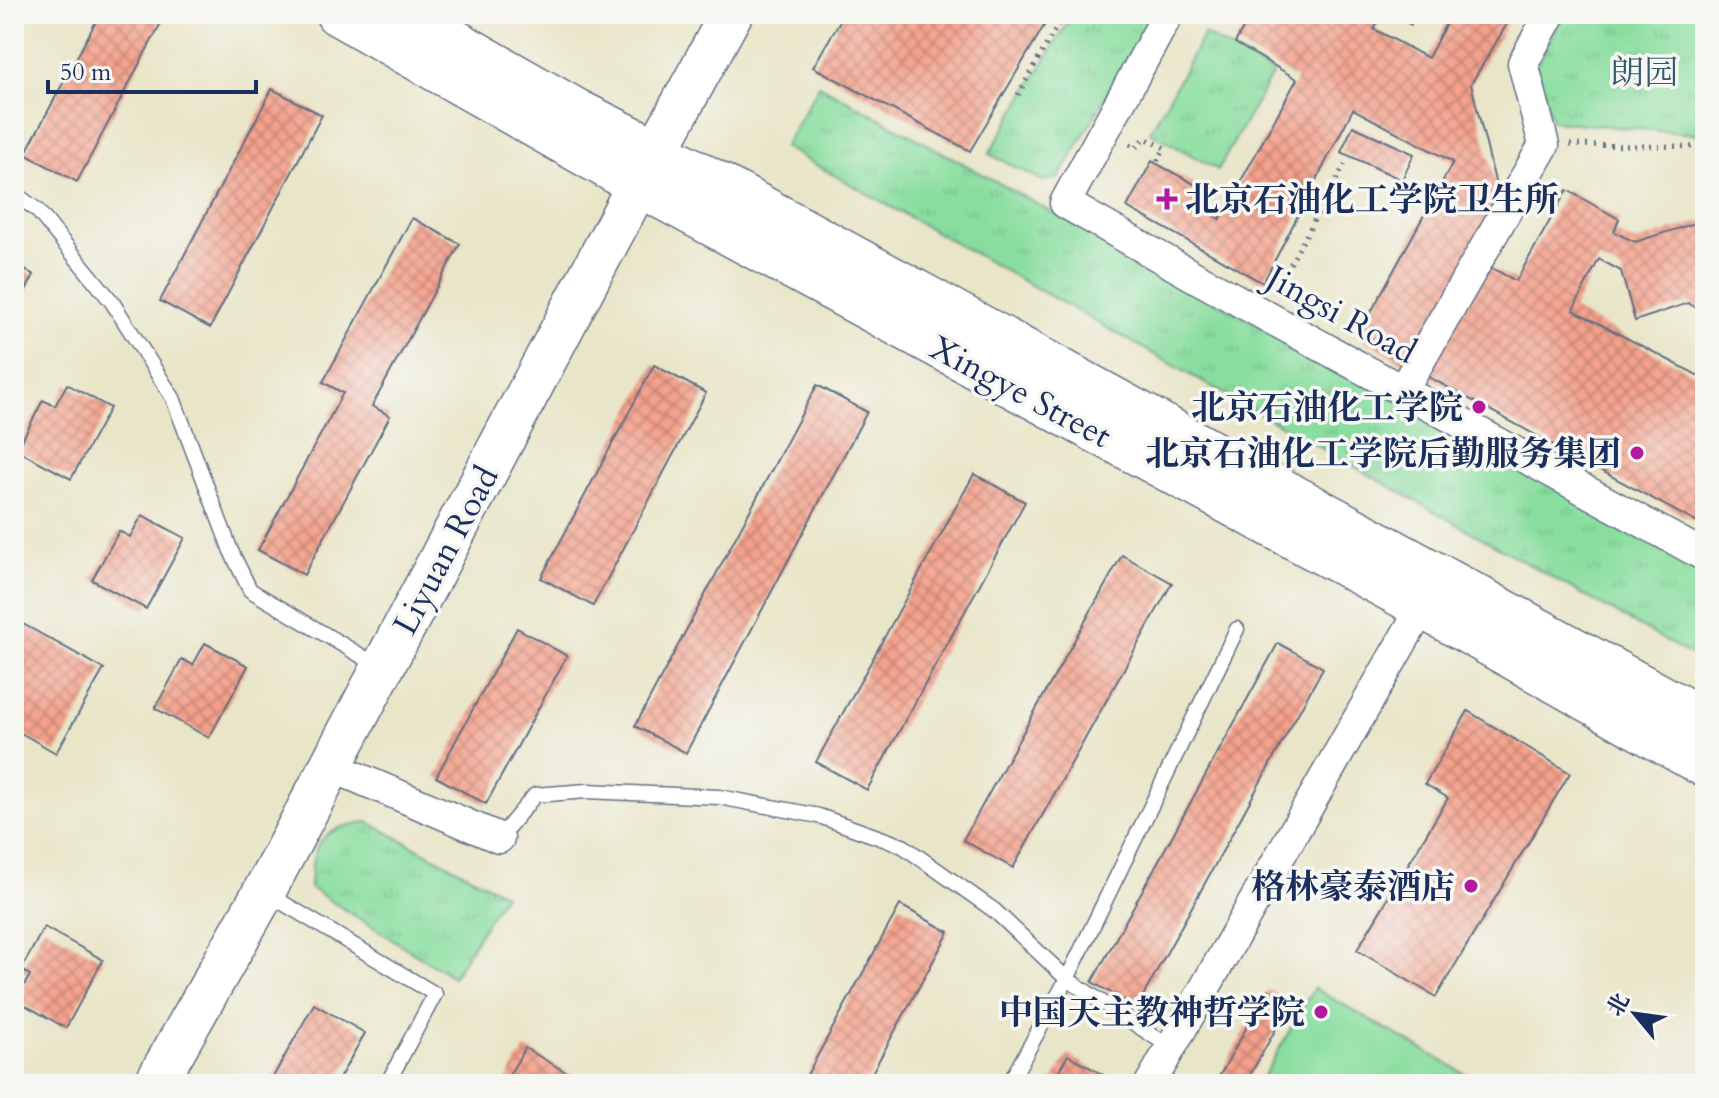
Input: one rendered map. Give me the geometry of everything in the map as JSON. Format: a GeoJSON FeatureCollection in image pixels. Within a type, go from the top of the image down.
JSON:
{"type":"FeatureCollection","features":[{"type":"Feature","properties":{"kind":"main road","name":"Xingye Street"},"geometry":{"type":"LineString","coordinates":[[337,14],[648,168],[1705,720]]}},
{"type":"Feature","properties":{"kind":"main road","name":"Xingye Street"},"geometry":{"type":"LineString","coordinates":[[408,14],[578,111],[648,168],[1705,766]]}},
{"type":"Feature","properties":{"kind":"main road","name":"Liyuan Road"},"geometry":{"type":"LineString","coordinates":[[155,1084],[264,892],[731,14]]}},
{"type":"Feature","properties":{"kind":"street"},"geometry":{"type":"LineString","coordinates":[[1105,128],[1168,14]]}},
{"type":"Feature","properties":{"kind":"street"},"geometry":{"type":"LineString","coordinates":[[1403,390],[1544,145],[1523,63],[1550,14]]}},
{"type":"Feature","properties":{"kind":"street","name":"Jingsi Road"},"geometry":{"type":"LineString","coordinates":[[1105,128],[1065,203],[1705,556]]}},
{"type":"Feature","properties":{"kind":"street"},"geometry":{"type":"LineString","coordinates":[[1150,1084],[1422,607]]}},
{"type":"Feature","properties":{"kind":"street"},"geometry":{"type":"LineString","coordinates":[[330,766],[499,838]]}},
{"type":"Feature","properties":{"kind":"lane"},"geometry":{"type":"LineString","coordinates":[[14,193],[37,210],[112,302],[173,398],[231,551],[250,590],[382,669]]}},
{"type":"Feature","properties":{"kind":"lane"},"geometry":{"type":"LineString","coordinates":[[1009,1084],[1067,979],[1237,629]]}},
{"type":"Feature","properties":{"kind":"lane"},"geometry":{"type":"LineString","coordinates":[[499,838],[535,795],[587,791],[719,797],[819,816],[903,846],[995,911],[1067,979],[1170,1047]]}},
{"type":"Feature","properties":{"kind":"lane"},"geometry":{"type":"LineString","coordinates":[[264,892],[435,994],[387,1084]]}},
{"type":"Feature","properties":{"kind":"path"},"geometry":{"type":"LineString","coordinates":[[1018,95],[1064,14]]}},
{"type":"Feature","properties":{"kind":"path"},"geometry":{"type":"LineString","coordinates":[[1409,25],[1415,14]]}},
{"type":"Feature","properties":{"kind":"path"},"geometry":{"type":"LineString","coordinates":[[1105,128],[1136,148],[1145,138],[1165,148],[1156,163]]}},
{"type":"Feature","properties":{"kind":"path"},"geometry":{"type":"LineString","coordinates":[[1544,145],[1705,147]]}},
{"type":"Feature","properties":{"kind":"path"},"geometry":{"type":"LineString","coordinates":[[1262,314],[1345,164]]}},
{"type":"Feature","properties":{"kind":"green space"},"geometry":{"type":"Polygon","coordinates":[[[1073,14],[1144,14],[1150,20],[1059,178],[1043,181],[989,154],[1073,14]]]}},
{"type":"Feature","properties":{"kind":"green space","name":"朗园"},"geometry":{"type":"Polygon","coordinates":[[[1564,14],[1705,14],[1705,135],[1552,121],[1536,65],[1564,14]]]}},
{"type":"Feature","properties":{"kind":"green space"},"geometry":{"type":"Polygon","coordinates":[[[1204,34],[1273,73],[1218,170],[1150,132],[1204,34]]]}},
{"type":"Feature","properties":{"kind":"green space"},"geometry":{"type":"Polygon","coordinates":[[[819,85],[1705,569],[1705,663],[784,147],[819,85]]]}},
{"type":"Feature","properties":{"kind":"green space"},"geometry":{"type":"Polygon","coordinates":[[[368,822],[504,894],[453,977],[310,888],[313,859],[322,840],[339,828],[368,822]]]}},
{"type":"Feature","properties":{"kind":"green space"},"geometry":{"type":"Polygon","coordinates":[[[1314,988],[1483,1084],[1259,1084],[1314,988]]]}},
{"type":"Feature","properties":{"kind":"building"},"geometry":{"type":"Polygon","coordinates":[[[100,14],[145,14],[161,23],[77,182],[25,154],[100,14]]]}},
{"type":"Feature","properties":{"kind":"building"},"geometry":{"type":"Polygon","coordinates":[[[844,14],[1051,14],[970,151],[813,67],[844,14]]]}},
{"type":"Feature","properties":{"kind":"building"},"geometry":{"type":"Polygon","coordinates":[[[1251,14],[1382,14],[1374,29],[1428,58],[1451,14],[1513,14],[1471,84],[1496,185],[1508,191],[1412,368],[1358,336],[1453,162],[1353,109],[1263,283],[1127,207],[1152,161],[1207,191],[1198,206],[1220,219],[1297,79],[1235,43],[1251,14]]]}},
{"type":"Feature","properties":{"kind":"building"},"geometry":{"type":"Polygon","coordinates":[[[272,89],[322,115],[210,328],[160,301],[272,89]]]}},
{"type":"Feature","properties":{"kind":"building"},"geometry":{"type":"Polygon","coordinates":[[[1353,126],[1414,154],[1402,180],[1341,152],[1353,126]]]}},
{"type":"Feature","properties":{"kind":"building","name":"北京石油化工学院后勤服务集团"},"geometry":{"type":"Polygon","coordinates":[[[1567,190],[1619,219],[1614,232],[1635,242],[1705,220],[1705,313],[1688,303],[1635,321],[1621,271],[1599,259],[1573,310],[1705,379],[1705,527],[1427,376],[1486,265],[1516,281],[1567,190]]]}},
{"type":"Feature","properties":{"kind":"building"},"geometry":{"type":"Polygon","coordinates":[[[412,218],[460,244],[372,406],[390,416],[304,575],[258,550],[343,393],[323,382],[412,218]]]}},
{"type":"Feature","properties":{"kind":"building"},"geometry":{"type":"Polygon","coordinates":[[[14,264],[34,275],[14,312],[14,264]]]}},
{"type":"Feature","properties":{"kind":"building"},"geometry":{"type":"Polygon","coordinates":[[[654,365],[706,393],[593,606],[541,578],[654,365]]]}},
{"type":"Feature","properties":{"kind":"building"},"geometry":{"type":"Polygon","coordinates":[[[67,384],[110,408],[71,479],[17,450],[43,400],[55,406],[67,384]]]}},
{"type":"Feature","properties":{"kind":"building"},"geometry":{"type":"Polygon","coordinates":[[[817,385],[867,412],[686,753],[635,726],[817,385]]]}},
{"type":"Feature","properties":{"kind":"building"},"geometry":{"type":"Polygon","coordinates":[[[974,474],[1025,502],[867,790],[816,762],[974,474]]]}},
{"type":"Feature","properties":{"kind":"building"},"geometry":{"type":"Polygon","coordinates":[[[142,515],[185,538],[146,609],[92,580],[119,531],[130,537],[142,515]]]}},
{"type":"Feature","properties":{"kind":"building"},"geometry":{"type":"Polygon","coordinates":[[[1122,555],[1172,583],[1013,868],[963,840],[1122,555]]]}},
{"type":"Feature","properties":{"kind":"building"},"geometry":{"type":"Polygon","coordinates":[[[14,619],[104,669],[56,753],[14,729],[14,619]]]}},
{"type":"Feature","properties":{"kind":"building"},"geometry":{"type":"Polygon","coordinates":[[[517,628],[567,656],[486,804],[436,777],[517,628]]]}},
{"type":"Feature","properties":{"kind":"building"},"geometry":{"type":"Polygon","coordinates":[[[205,643],[248,666],[209,738],[155,708],[182,659],[193,665],[205,643]]]}},
{"type":"Feature","properties":{"kind":"building"},"geometry":{"type":"Polygon","coordinates":[[[1278,643],[1323,668],[1137,1007],[1092,982],[1278,643]]]}},
{"type":"Feature","properties":{"kind":"building"},"geometry":{"type":"Polygon","coordinates":[[[1468,711],[1570,773],[1436,997],[1357,950],[1448,798],[1425,784],[1468,711]]]}},
{"type":"Feature","properties":{"kind":"building"},"geometry":{"type":"Polygon","coordinates":[[[900,905],[949,932],[866,1084],[802,1084],[900,905]]]}},
{"type":"Feature","properties":{"kind":"building"},"geometry":{"type":"Polygon","coordinates":[[[44,927],[103,960],[66,1028],[16,1000],[30,975],[21,970],[44,927]]]}},
{"type":"Feature","properties":{"kind":"building"},"geometry":{"type":"Polygon","coordinates":[[[1268,989],[1291,1002],[1245,1084],[1215,1084],[1268,989]]]}},
{"type":"Feature","properties":{"kind":"building"},"geometry":{"type":"Polygon","coordinates":[[[314,1004],[365,1033],[336,1084],[269,1084],[314,1004]]]}},
{"type":"Feature","properties":{"kind":"building"},"geometry":{"type":"Polygon","coordinates":[[[525,1048],[576,1078],[572,1084],[504,1084],[525,1048]]]}},
{"type":"Feature","properties":{"kind":"building"},"geometry":{"type":"Polygon","coordinates":[[[1068,1055],[1112,1080],[1109,1084],[1051,1084],[1068,1055]]]}},
{"type":"Feature","properties":{"kind":"place","name":"北京石油化工学院卫生所"},"geometry":{"type":"Point","coordinates":[1167,199]}},
{"type":"Feature","properties":{"kind":"place","name":"北京石油化工学院"},"geometry":{"type":"Point","coordinates":[1479,407]}},
{"type":"Feature","properties":{"kind":"place","name":"北京石油化工学院后勤服务集团"},"geometry":{"type":"Point","coordinates":[1637,453]}},
{"type":"Feature","properties":{"kind":"place","name":"格林豪泰酒店"},"geometry":{"type":"Point","coordinates":[1471,886]}},
{"type":"Feature","properties":{"kind":"place","name":"中国天主教神哲学院"},"geometry":{"type":"Point","coordinates":[1321,1012]}}]}
